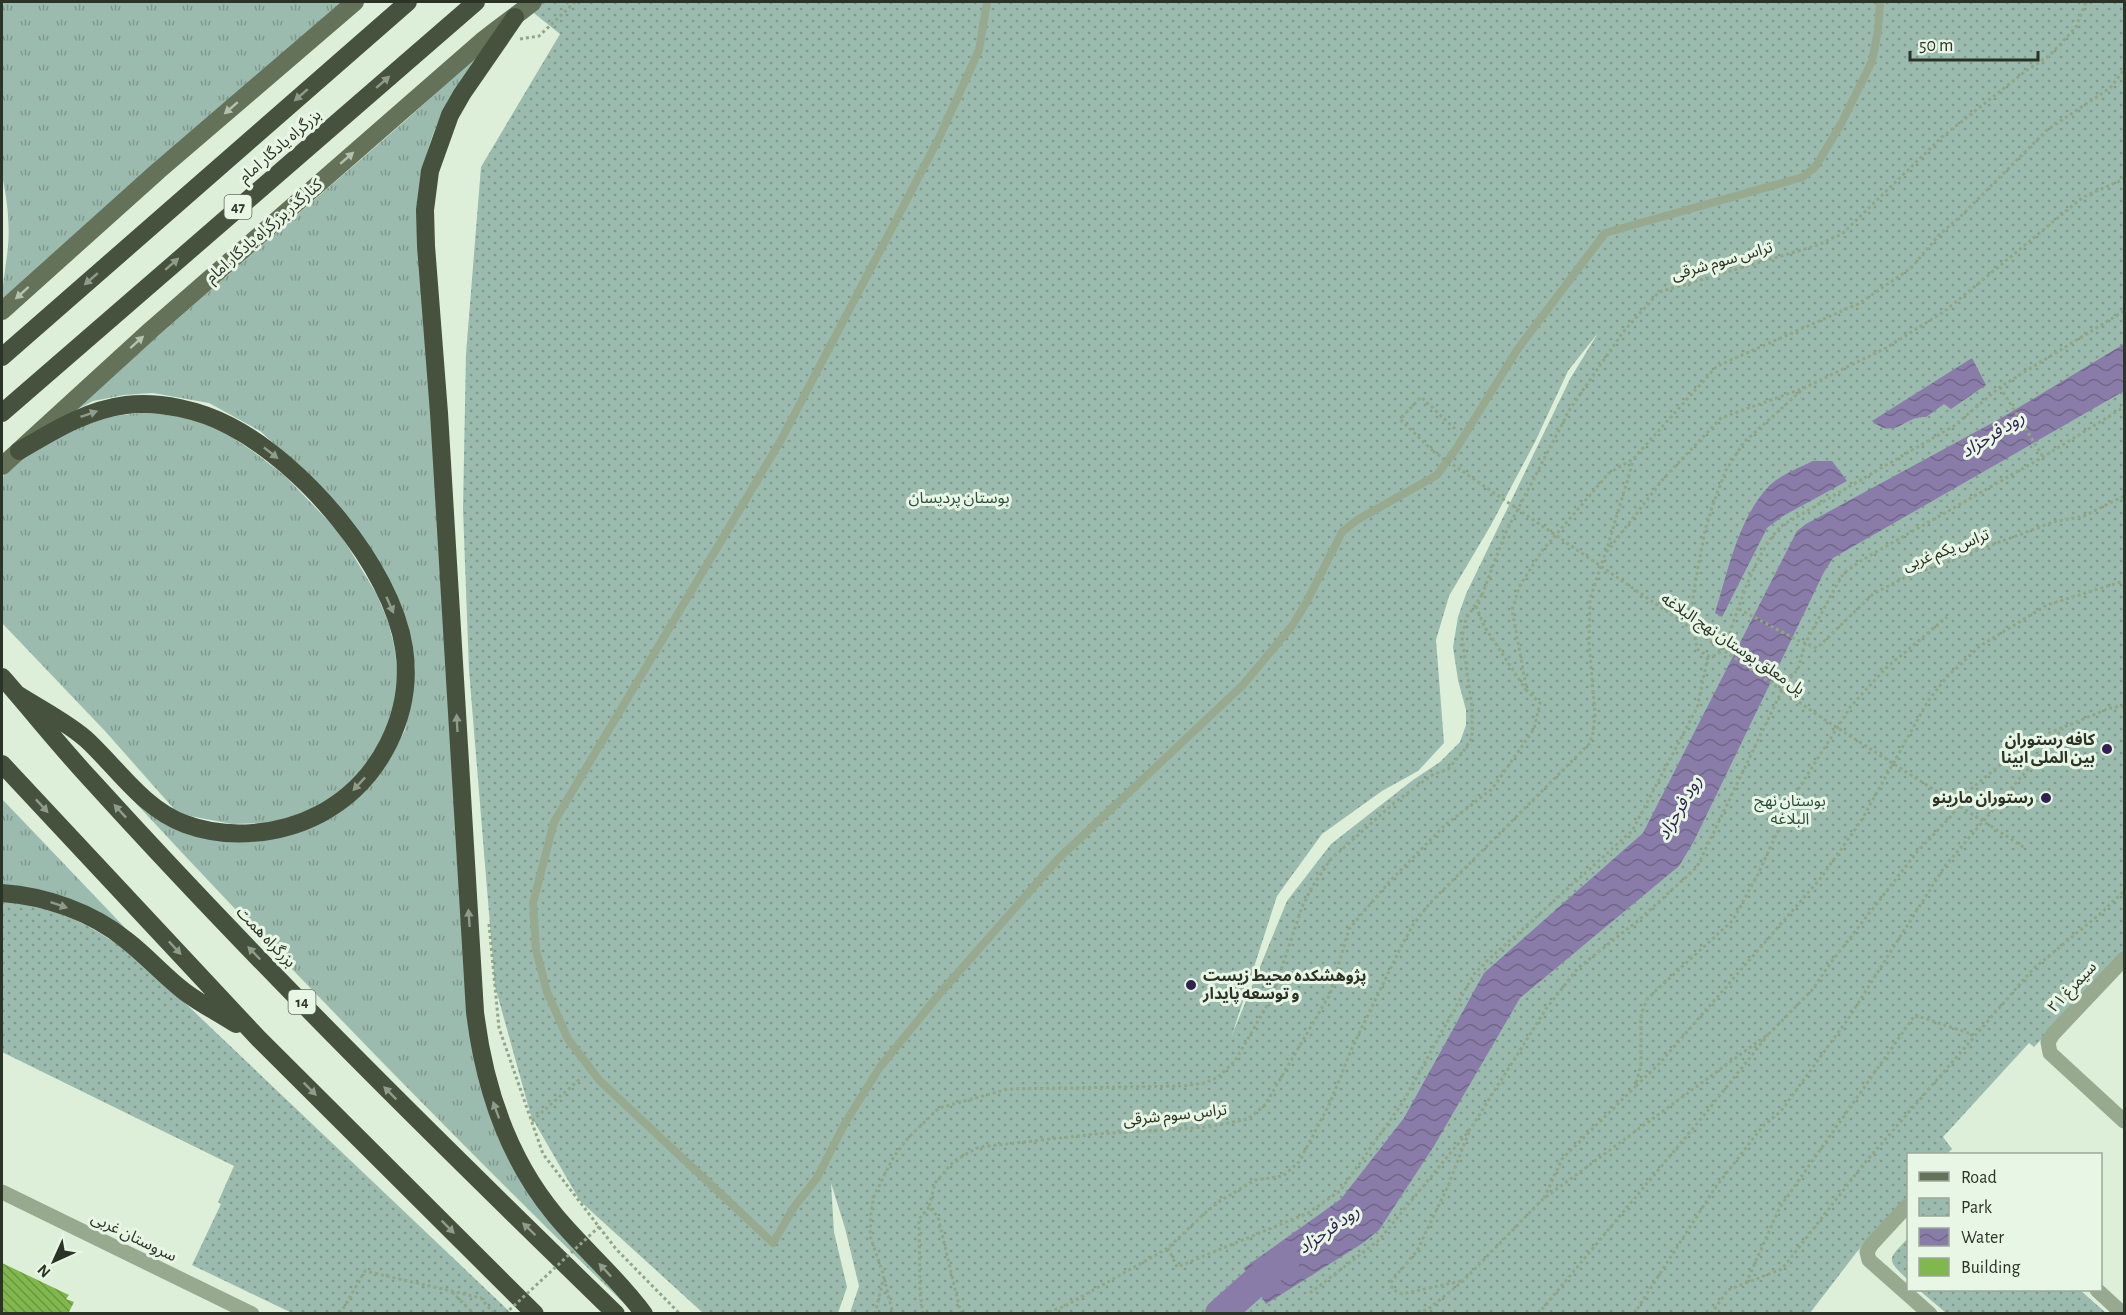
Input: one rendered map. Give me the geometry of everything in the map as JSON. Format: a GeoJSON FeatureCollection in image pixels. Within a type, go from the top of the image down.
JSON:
{"type":"FeatureCollection","features":[{"type":"Feature","properties":{"kind":"highway","name":"بزرگراه یادگار امام"},"geometry":{"type":"LineString","coordinates":[[2,357],[408,2]]}},
{"type":"Feature","properties":{"kind":"highway","name":"بزرگراه یادگار امام"},"geometry":{"type":"LineString","coordinates":[[2,414],[476,2]]}},
{"type":"Feature","properties":{"kind":"highway"},"geometry":{"type":"LineString","coordinates":[[515,17],[450,115],[430,171],[425,210],[475,1012],[487,1081],[512,1149],[553,1213],[644,1314]]}},
{"type":"Feature","properties":{"kind":"highway"},"geometry":{"type":"LineString","coordinates":[[17,694],[86,739],[133,789],[159,810],[184,824],[215,832],[247,833],[277,830],[301,824],[330,808],[351,792],[387,748],[404,700],[407,673],[404,645],[396,616],[380,581],[358,544],[331,509],[302,479],[270,451],[230,426],[195,412],[172,407],[128,405],[99,411],[73,420],[19,451]]}},
{"type":"Feature","properties":{"kind":"highway","name":"بزرگراه همت"},"geometry":{"type":"LineString","coordinates":[[2,677],[93,782],[325,1027],[439,1142],[616,1314]]}},
{"type":"Feature","properties":{"kind":"highway"},"geometry":{"type":"LineString","coordinates":[[2,764],[259,1039],[535,1314]]}},
{"type":"Feature","properties":{"kind":"highway"},"geometry":{"type":"LineString","coordinates":[[2,893],[43,899],[66,907],[123,937],[184,991],[259,1039]]}},
{"type":"Feature","properties":{"kind":"main road"},"geometry":{"type":"LineString","coordinates":[[2,311],[158,171],[355,2]]}},
{"type":"Feature","properties":{"kind":"main road","name":"کنارگذر بزرگراه یادگار امام"},"geometry":{"type":"LineString","coordinates":[[2,466],[79,393],[151,330],[481,42],[533,2]]}},
{"type":"Feature","properties":{"kind":"street","name":"سیمرغ ۲۱"},"geometry":{"type":"LineString","coordinates":[[2124,958],[2048,1042],[2050,1053],[2124,1121]]}},
{"type":"Feature","properties":{"kind":"street","name":"سروستان غربی"},"geometry":{"type":"LineString","coordinates":[[2,1192],[252,1314]]}},
{"type":"Feature","properties":{"kind":"street"},"geometry":{"type":"LineString","coordinates":[[1907,1206],[1867,1252],[1869,1260],[1929,1314]]}},
{"type":"Feature","properties":{"kind":"street"},"geometry":{"type":"LineString","coordinates":[[2098,1291],[2123,1314]]}},
{"type":"Feature","properties":{"kind":"lane"},"geometry":{"type":"LineString","coordinates":[[987,2],[979,50],[939,138],[787,430],[554,822],[533,903],[536,950],[547,992],[568,1039],[599,1080],[773,1243],[794,1207],[817,1178],[844,1123],[880,1067],[941,992],[1058,859],[1242,685],[1292,626],[1342,532],[1358,520],[1437,475],[1517,350],[1605,233],[1803,177],[1816,166],[1842,122],[1872,61],[1880,2]]}},
{"type":"Feature","properties":{"kind":"path"},"geometry":{"type":"LineString","coordinates":[[514,46],[521,38],[539,36],[575,2]]}},
{"type":"Feature","properties":{"kind":"path","name":"تراس سوم شرقی"},"geometry":{"type":"LineString","coordinates":[[929,1207],[935,1183],[954,1161],[979,1147],[1096,1134],[1206,1127],[1248,1119],[1265,1105],[1330,994],[1349,929],[1391,880],[1444,826],[1492,789],[1534,729],[1540,703],[1527,691],[1484,626],[1476,605],[1483,593],[1505,534],[1570,409],[1623,332],[1659,292],[1815,246],[1842,234],[1942,137],[2027,70],[2049,56],[2076,27],[2086,2]]}},
{"type":"Feature","properties":{"kind":"path","name":"تراس سوم شرقی"},"geometry":{"type":"LineString","coordinates":[[1527,691],[1512,610],[1519,587],[1542,550],[1609,473],[1633,459],[1717,366],[1860,303],[1911,268],[1940,234],[1962,216],[2047,130],[2110,88],[2124,70]]}},
{"type":"Feature","properties":{"kind":"path"},"geometry":{"type":"LineString","coordinates":[[1605,554],[1664,478],[1721,418],[1804,388],[1886,348],[1945,311],[2084,197],[2124,179]]}},
{"type":"Feature","properties":{"kind":"path"},"geometry":{"type":"LineString","coordinates":[[1804,388],[1744,442],[1726,470],[1713,504],[1704,535],[1691,617],[1697,649],[1708,656],[1717,655],[1725,647],[1755,568],[1772,536],[1781,526],[1954,426],[2000,387],[2124,311]]}},
{"type":"Feature","properties":{"kind":"path"},"geometry":{"type":"LineString","coordinates":[[2000,387],[2043,456]]}},
{"type":"Feature","properties":{"kind":"path","name":"پل معلق بوستان نهج البلاغه"},"geometry":{"type":"LineString","coordinates":[[1463,437],[1420,397],[1400,419],[1433,451],[1806,707],[2025,848]]}},
{"type":"Feature","properties":{"kind":"path"},"geometry":{"type":"LineString","coordinates":[[1310,1293],[1379,1240],[1471,1128],[1546,1009],[1578,968],[1640,919],[1697,867],[1785,684],[1798,669],[1805,644],[1844,573],[1862,560],[2124,407]]}},
{"type":"Feature","properties":{"kind":"path"},"geometry":{"type":"LineString","coordinates":[[1045,1313],[1065,1306],[1168,1248],[1220,1201],[1255,1180],[1283,1176],[1299,1162],[1329,1105],[1352,1048],[1413,926],[1430,903],[1590,743],[1594,715],[1589,642],[1590,599],[1633,459]]}},
{"type":"Feature","properties":{"kind":"path","name":"تراس یکم غربی"},"geometry":{"type":"LineString","coordinates":[[1805,644],[1817,648],[1873,594],[1905,578],[2053,522],[2084,516],[2124,496]]}},
{"type":"Feature","properties":{"kind":"path"},"geometry":{"type":"LineString","coordinates":[[1543,1199],[1562,1159],[1659,1064],[1820,879],[1862,821],[1928,701],[1946,678],[1980,646],[2047,605],[2124,581]]}},
{"type":"Feature","properties":{"kind":"path"},"geometry":{"type":"LineString","coordinates":[[893,1314],[884,1276],[870,1236],[874,1196],[893,1158],[908,1138],[939,1108],[1008,1089],[1183,1086],[1204,1083],[1217,1078],[1230,1067],[1272,997],[1302,907],[1331,859],[1394,803],[1432,775],[1448,769],[1472,738],[1472,707],[1462,637],[1466,619],[1483,593]]}},
{"type":"Feature","properties":{"kind":"path"},"geometry":{"type":"LineString","coordinates":[[1738,609],[1805,644]]}},
{"type":"Feature","properties":{"kind":"path"},"geometry":{"type":"LineString","coordinates":[[1635,1087],[1643,1045],[1641,1014],[1648,998],[1733,920],[1758,874],[1794,796],[1851,706],[1886,668],[1947,617]]}},
{"type":"Feature","properties":{"kind":"path"},"geometry":{"type":"LineString","coordinates":[[1168,1248],[1177,1267],[1308,1213],[1340,1191],[1403,1102],[1474,974],[1632,831],[1697,708],[1708,656]]}},
{"type":"Feature","properties":{"kind":"path"},"geometry":{"type":"LineString","coordinates":[[1538,1314],[1771,1032],[1812,990],[1917,852],[1952,815],[1970,790],[2037,738],[2110,708],[2124,706]]}},
{"type":"Feature","properties":{"kind":"path"},"geometry":{"type":"LineString","coordinates":[[1634,1314],[1721,1180],[1762,1127],[1781,1111],[1848,1019],[1945,866],[2065,726]]}},
{"type":"Feature","properties":{"kind":"path"},"geometry":{"type":"LineString","coordinates":[[1711,1314],[1728,1290],[1782,1269],[1863,1165],[2033,969],[2124,891]]}},
{"type":"Feature","properties":{"kind":"path"},"geometry":{"type":"LineString","coordinates":[[488,913],[499,1028],[543,1154],[616,1249],[680,1314]]}},
{"type":"Feature","properties":{"kind":"path"},"geometry":{"type":"LineString","coordinates":[[1746,1283],[1780,1207],[1836,1124],[1915,1015],[1974,1035]]}},
{"type":"Feature","properties":{"kind":"path"},"geometry":{"type":"LineString","coordinates":[[1418,1314],[1431,1307],[1462,1281],[1543,1199],[1771,1032]]}},
{"type":"Feature","properties":{"kind":"path"},"geometry":{"type":"LineString","coordinates":[[532,1121],[591,1069]]}},
{"type":"Feature","properties":{"kind":"path"},"geometry":{"type":"LineString","coordinates":[[1462,1281],[1402,1293],[1392,1289],[1391,1282],[1417,1251],[1448,1186],[1471,1128]]}},
{"type":"Feature","properties":{"kind":"path"},"geometry":{"type":"LineString","coordinates":[[923,1314],[920,1293],[919,1219],[929,1207],[938,1217],[961,1314]]}},
{"type":"Feature","properties":{"kind":"path"},"geometry":{"type":"LineString","coordinates":[[505,1314],[600,1226],[616,1249]]}},
{"type":"Feature","properties":{"kind":"path"},"geometry":{"type":"LineString","coordinates":[[340,1314],[365,1271],[481,1298],[494,1314]]}},
{"type":"Feature","properties":{"kind":"path"},"geometry":{"type":"LineString","coordinates":[[875,1314],[884,1276]]}},
{"type":"Feature","properties":{"kind":"path"},"geometry":{"type":"LineString","coordinates":[[451,1291],[474,1314]]}},
{"type":"Feature","properties":{"kind":"green space"},"geometry":{"type":"Polygon","coordinates":[[[2,2],[342,2],[2,304],[9,229],[2,175],[2,2]]]}},
{"type":"Feature","properties":{"kind":"green space"},"geometry":{"type":"Polygon","coordinates":[[[520,2],[2124,2],[2124,951],[2034,1047],[2029,1043],[1943,1137],[1952,1149],[1948,1153],[1907,1153],[1907,1197],[1856,1253],[1810,1313],[850,1313],[859,1286],[831,1183],[834,1232],[847,1287],[838,1313],[703,1313],[580,1201],[531,1116],[495,986],[469,670],[463,509],[466,354],[481,167],[560,34],[520,2]],[[1598,333],[1568,371],[1535,442],[1491,525],[1449,596],[1436,640],[1444,743],[1418,771],[1382,791],[1322,834],[1277,896],[1232,1035],[1287,901],[1331,844],[1413,780],[1440,762],[1460,742],[1466,725],[1466,710],[1453,647],[1458,617],[1466,594],[1570,379],[1598,333]]]}},
{"type":"Feature","properties":{"kind":"green space"},"geometry":{"type":"Polygon","coordinates":[[[494,40],[447,104],[432,139],[421,180],[492,1119],[634,1313],[372,1052],[117,783],[242,840],[369,785],[390,759],[405,730],[412,700],[415,667],[408,629],[319,484],[260,431],[209,403],[153,393],[124,395],[93,401],[68,414],[405,121],[494,40]]]}},
{"type":"Feature","properties":{"kind":"green space"},"geometry":{"type":"Polygon","coordinates":[[[142,413],[168,414],[194,420],[224,432],[285,476],[339,532],[376,593],[388,621],[395,649],[398,683],[396,704],[374,759],[342,793],[294,818],[269,823],[232,824],[190,816],[174,809],[105,731],[2,623],[2,477],[37,447],[61,432],[101,419],[142,413]]]}},
{"type":"Feature","properties":{"kind":"green space"},"geometry":{"type":"Polygon","coordinates":[[[2,799],[130,933],[2,885],[2,799]]]}},
{"type":"Feature","properties":{"kind":"green space"},"geometry":{"type":"Polygon","coordinates":[[[2,900],[43,908],[79,922],[112,941],[146,966],[511,1313],[292,1313],[192,1265],[221,1204],[218,1202],[234,1166],[2,1052],[2,900]]]}},
{"type":"Feature","properties":{"kind":"green space"},"geometry":{"type":"Polygon","coordinates":[[[1907,1239],[1907,1279],[1893,1263],[1893,1255],[1907,1239]]]}},
{"type":"Feature","properties":{"kind":"green space"},"geometry":{"type":"Polygon","coordinates":[[[1920,1291],[2081,1291],[2106,1313],[1946,1313],[1920,1291]]]}},
{"type":"Feature","properties":{"kind":"water"},"geometry":{"type":"Polygon","coordinates":[[[2124,344],[2124,391],[1833,558],[1824,572],[1694,841],[1679,866],[1520,998],[1434,1146],[1379,1230],[1363,1243],[1266,1304],[1244,1268],[1341,1199],[1404,1118],[1484,973],[1643,833],[1797,531],[2003,417],[2124,344]]]}},
{"type":"Feature","properties":{"kind":"water"},"geometry":{"type":"Polygon","coordinates":[[[1972,358],[1986,385],[1951,409],[1944,404],[1926,417],[1918,417],[1894,428],[1887,429],[1872,421],[1972,358]]]}},
{"type":"Feature","properties":{"kind":"water"},"geometry":{"type":"Polygon","coordinates":[[[1813,461],[1832,461],[1847,481],[1783,516],[1767,528],[1722,617],[1715,613],[1735,546],[1758,499],[1779,478],[1813,461]]]}},
{"type":"Feature","properties":{"kind":"building"},"geometry":{"type":"Polygon","coordinates":[[[2,1263],[69,1295],[66,1299],[74,1302],[68,1314],[2,1314],[2,1263]]]}},
{"type":"Feature","properties":{"kind":"waterway","name":"رود فرحزاد"},"geometry":{"type":"LineString","coordinates":[[1220,1314],[1268,1271],[1285,1260]]}},
{"type":"Feature","properties":{"kind":"place","name":"کافه رستوران بین الملی ابینا"},"geometry":{"type":"Point","coordinates":[2107,749]}},
{"type":"Feature","properties":{"kind":"place","name":"رستوران مارینو"},"geometry":{"type":"Point","coordinates":[2046,798]}},
{"type":"Feature","properties":{"kind":"place","name":"پژوهشکده محیط زیست و توسعه پایدار"},"geometry":{"type":"Point","coordinates":[1191,985]}},
{"type":"Feature","properties":{"kind":"park label","name":"بوستان پردیسان"},"geometry":{"type":"Point","coordinates":[959,498]}},
{"type":"Feature","properties":{"kind":"park label","name":"بوستان نهج البلاغه"},"geometry":{"type":"Point","coordinates":[1790,810]}}]}
